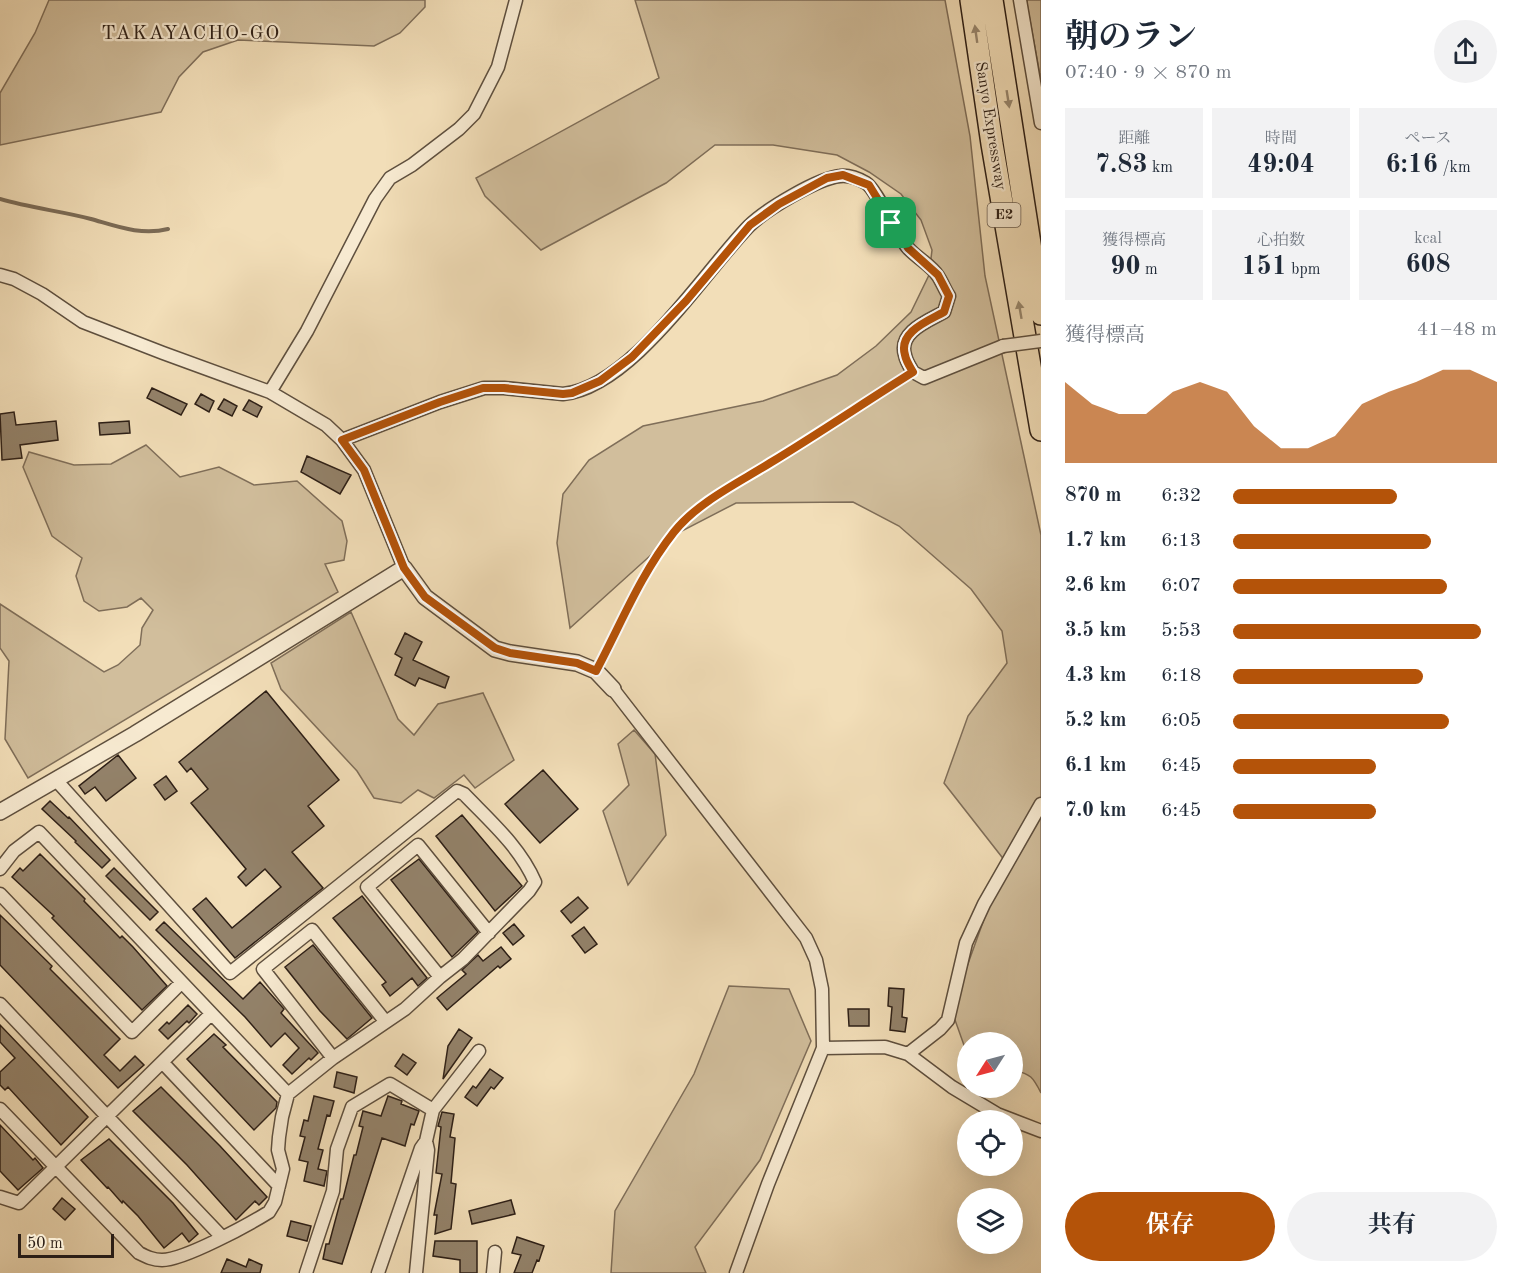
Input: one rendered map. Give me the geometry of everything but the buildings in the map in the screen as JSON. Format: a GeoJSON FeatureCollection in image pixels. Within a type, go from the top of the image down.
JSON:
{"type":"FeatureCollection","features":[{"type":"Feature","properties":{"kind":"highway","name":"Sanyo Expressway"},"geometry":{"type":"LineString","coordinates":[[971,0],[992,144],[1041,430]]}},
{"type":"Feature","properties":{"kind":"highway","name":"Sanyo Expressway"},"geometry":{"type":"LineString","coordinates":[[993,0],[1041,314]]}},
{"type":"Feature","properties":{"kind":"street"},"geometry":{"type":"LineString","coordinates":[[270,392],[307,331],[375,200],[390,178],[412,165],[459,129],[474,114],[498,67],[516,0]]}},
{"type":"Feature","properties":{"kind":"street"},"geometry":{"type":"LineString","coordinates":[[1020,0],[1041,123]]}},
{"type":"Feature","properties":{"kind":"street"},"geometry":{"type":"LineString","coordinates":[[342,440],[483,388],[563,394],[572,393],[600,381],[632,357],[686,301],[750,225],[779,204],[827,178],[843,175],[869,185],[908,248],[938,275],[949,296],[944,312],[910,332],[905,342],[904,353],[913,372],[924,378],[1003,346],[1041,341]]}},
{"type":"Feature","properties":{"kind":"street"},"geometry":{"type":"LineString","coordinates":[[0,275],[14,279],[42,294],[83,322],[270,392],[326,425],[342,440],[364,470],[404,568],[425,597],[495,648],[510,653],[577,663],[596,671],[613,689],[806,938],[816,960],[822,988],[823,1048],[768,1184],[736,1273]]}},
{"type":"Feature","properties":{"kind":"street"},"geometry":{"type":"LineString","coordinates":[[0,812],[196,697],[404,568]]}},
{"type":"Feature","properties":{"kind":"street"},"geometry":{"type":"LineString","coordinates":[[0,1109],[139,1253],[151,1259],[164,1260],[181,1256],[269,1212],[275,1202],[283,1169],[278,1150],[282,1117],[288,1094],[333,1058],[405,1009],[463,959],[535,882],[529,867],[511,843],[464,794],[457,791],[230,973],[56,780]]}},
{"type":"Feature","properties":{"kind":"street"},"geometry":{"type":"LineString","coordinates":[[908,1054],[948,1020],[966,943],[984,904],[1041,804]]}},
{"type":"Feature","properties":{"kind":"street"},"geometry":{"type":"LineString","coordinates":[[0,868],[14,851],[39,832],[288,1094]]}},
{"type":"Feature","properties":{"kind":"street"},"geometry":{"type":"LineString","coordinates":[[440,977],[368,887],[418,845],[489,933]]}},
{"type":"Feature","properties":{"kind":"street"},"geometry":{"type":"LineString","coordinates":[[0,894],[132,1032],[181,983]]}},
{"type":"Feature","properties":{"kind":"street"},"geometry":{"type":"LineString","coordinates":[[333,1058],[263,969],[312,930],[385,1021]]}},
{"type":"Feature","properties":{"kind":"street"},"geometry":{"type":"LineString","coordinates":[[0,1004],[221,1236]]}},
{"type":"Feature","properties":{"kind":"street"},"geometry":{"type":"LineString","coordinates":[[0,1197],[19,1203],[211,1014]]}},
{"type":"Feature","properties":{"kind":"street"},"geometry":{"type":"LineString","coordinates":[[823,1048],[885,1047],[908,1054],[952,1087],[997,1114],[1041,1131]]}},
{"type":"Feature","properties":{"kind":"street"},"geometry":{"type":"LineString","coordinates":[[416,1273],[428,1150],[426,1141],[430,1117],[479,1051]]}},
{"type":"Feature","properties":{"kind":"street"},"geometry":{"type":"LineString","coordinates":[[163,1062],[279,1186]]}},
{"type":"Feature","properties":{"kind":"street"},"geometry":{"type":"LineString","coordinates":[[306,1273],[333,1191],[337,1149],[352,1107],[390,1084],[433,1110]]}},
{"type":"Feature","properties":{"kind":"street"},"geometry":{"type":"LineString","coordinates":[[378,1273],[421,1148],[426,1141]]}},
{"type":"Feature","properties":{"kind":"street"},"geometry":{"type":"LineString","coordinates":[[493,1273],[495,1252]]}},
{"type":"Feature","properties":{"kind":"path"},"geometry":{"type":"LineString","coordinates":[[596,671],[631,599],[653,562],[675,531],[691,514],[913,372]]}},
{"type":"Feature","properties":{"kind":"shaded area"},"geometry":{"type":"Polygon","coordinates":[[[49,0],[425,0],[425,7],[400,33],[374,46],[238,40],[203,52],[179,77],[161,112],[0,145],[0,93],[35,33],[49,0]]]}},
{"type":"Feature","properties":{"kind":"shaded area"},"geometry":{"type":"Polygon","coordinates":[[[635,0],[945,0],[970,136],[985,276],[1041,535],[1041,1093],[1031,1077],[1023,1073],[1023,1032],[959,1032],[955,1020],[956,997],[1005,861],[944,783],[968,716],[1007,663],[1002,631],[971,589],[899,526],[853,502],[736,503],[672,536],[570,628],[557,543],[563,494],[589,460],[643,426],[763,401],[837,375],[876,346],[911,312],[929,275],[932,250],[921,220],[901,194],[869,172],[837,155],[773,145],[715,145],[666,183],[541,250],[485,196],[476,178],[659,78],[635,0]]]}},
{"type":"Feature","properties":{"kind":"shaded area"},"geometry":{"type":"Polygon","coordinates":[[[1027,0],[1041,0],[1041,81],[1027,4],[1027,0]]]}},
{"type":"Feature","properties":{"kind":"shaded area"},"geometry":{"type":"Polygon","coordinates":[[[146,445],[180,477],[219,467],[254,485],[297,481],[342,521],[347,541],[344,560],[325,564],[338,592],[28,778],[5,739],[9,661],[0,648],[0,604],[104,672],[118,665],[140,645],[142,628],[153,610],[141,598],[127,607],[99,611],[84,601],[76,576],[82,558],[52,536],[23,467],[29,452],[74,465],[111,464],[146,445]]]}},
{"type":"Feature","properties":{"kind":"shaded area"},"geometry":{"type":"Polygon","coordinates":[[[351,612],[398,719],[414,735],[438,704],[483,693],[514,760],[475,788],[464,775],[434,798],[418,790],[401,803],[374,798],[357,771],[281,689],[271,663],[351,612]]]}},
{"type":"Feature","properties":{"kind":"shaded area"},"geometry":{"type":"Polygon","coordinates":[[[634,730],[655,754],[666,835],[628,885],[603,811],[629,785],[618,744],[634,730]]]}},
{"type":"Feature","properties":{"kind":"shaded area"},"geometry":{"type":"Polygon","coordinates":[[[729,986],[789,989],[811,1041],[760,1160],[695,1247],[706,1273],[611,1273],[615,1211],[694,1074],[729,986]]]}},
{"type":"Feature","properties":{"kind":"waterway"},"geometry":{"type":"LineString","coordinates":[[0,199],[129,229],[148,231],[168,229]]}},
{"type":"Feature","properties":{"kind":"district","name":"TAKAYACHO-GO"},"geometry":{"type":"Point","coordinates":[191,34]}},
{"type":"Feature","properties":{"kind":"route"},"geometry":{"type":"LineString","coordinates":[[843,175],[869,185],[891,223],[908,248],[938,275],[949,296],[944,312],[910,332],[905,342],[904,353],[913,372],[691,514],[675,531],[653,562],[631,599],[596,671],[577,663],[510,653],[495,648],[425,597],[404,568],[364,470],[342,440],[483,388],[563,394],[572,393],[600,381],[632,357],[686,301],[750,225],[779,204],[827,178],[843,175]]}}]}
